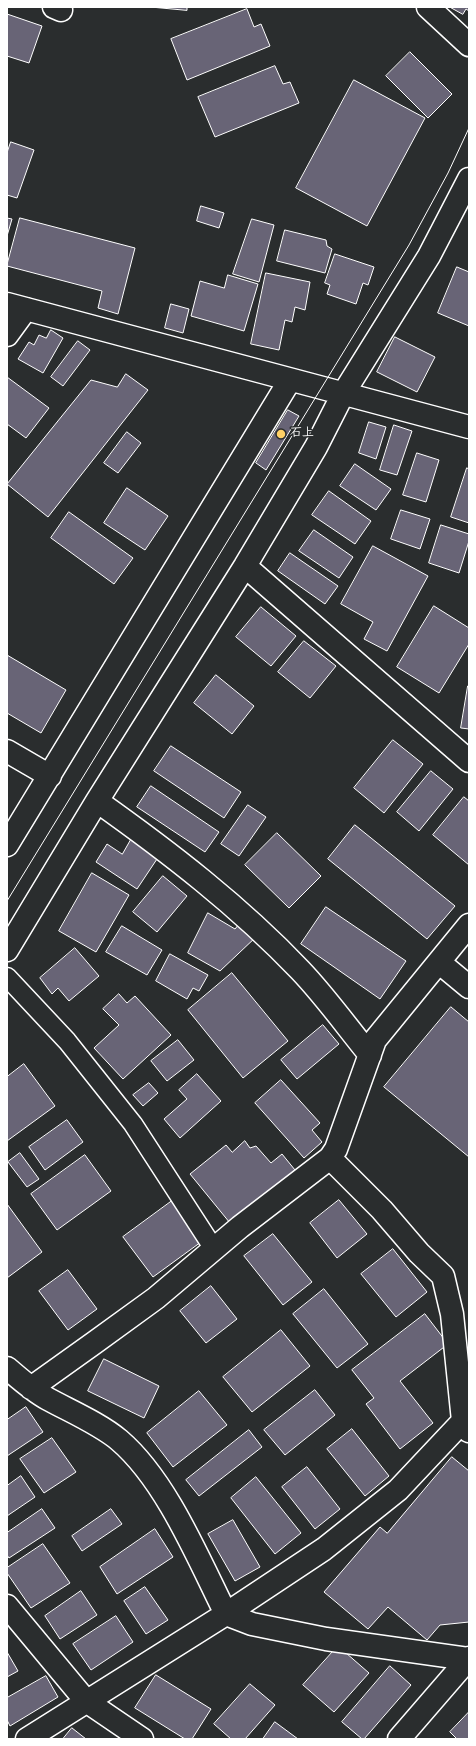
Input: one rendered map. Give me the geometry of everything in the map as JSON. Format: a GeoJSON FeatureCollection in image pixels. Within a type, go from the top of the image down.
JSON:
{"type":"FeatureCollection","features":[{"type":"Feature","properties":{"kind":"street"},"geometry":{"type":"LineString","coordinates":[[431,8],[469,45]]}},
{"type":"Feature","properties":{"kind":"street"},"geometry":{"type":"LineString","coordinates":[[7,950],[97,801],[245,566],[316,447],[343,394],[429,256],[469,179]]}},
{"type":"Feature","properties":{"kind":"street"},"geometry":{"type":"LineString","coordinates":[[7,335],[17,307],[469,427]]}},
{"type":"Feature","properties":{"kind":"street"},"geometry":{"type":"LineString","coordinates":[[7,845],[290,380]]}},
{"type":"Feature","properties":{"kind":"street"},"geometry":{"type":"LineString","coordinates":[[245,566],[469,761]]}},
{"type":"Feature","properties":{"kind":"street"},"geometry":{"type":"LineString","coordinates":[[7,751],[50,776]]}},
{"type":"Feature","properties":{"kind":"street"},"geometry":{"type":"LineString","coordinates":[[97,801],[159,844],[231,904],[301,971],[370,1054]]}},
{"type":"Feature","properties":{"kind":"street"},"geometry":{"type":"LineString","coordinates":[[31,1388],[156,1298],[214,1249],[330,1158],[336,1149],[375,1040],[440,963],[469,925]]}},
{"type":"Feature","properties":{"kind":"street"},"geometry":{"type":"LineString","coordinates":[[440,963],[469,987]]}},
{"type":"Feature","properties":{"kind":"street"},"geometry":{"type":"LineString","coordinates":[[27,1739],[226,1614],[324,1549],[398,1490],[466,1426],[452,1314],[443,1276],[419,1253],[382,1210],[330,1158]]}},
{"type":"Feature","properties":{"kind":"street"},"geometry":{"type":"LineString","coordinates":[[7,1368],[31,1388],[118,1439],[144,1465],[171,1506],[226,1614],[252,1624],[326,1639],[469,1658]]}},
{"type":"Feature","properties":{"kind":"street"},"geometry":{"type":"LineString","coordinates":[[7,1606],[86,1701],[142,1739]]}},
{"type":"Feature","properties":{"kind":"street"},"geometry":{"type":"LineString","coordinates":[[399,1739],[469,1658]]}},
{"type":"Feature","properties":{"kind":"lane"},"geometry":{"type":"LineString","coordinates":[[7,978],[67,1041],[133,1124],[214,1249]]}},
{"type":"Feature","properties":{"kind":"building"},"geometry":{"type":"Polygon","coordinates":[[[151,7],[187,7],[187,10],[151,7]]]}},
{"type":"Feature","properties":{"kind":"building"},"geometry":{"type":"Polygon","coordinates":[[[450,7],[469,7],[469,11],[466,9],[463,14],[450,7]]]}},
{"type":"Feature","properties":{"kind":"building"},"geometry":{"type":"Polygon","coordinates":[[[247,9],[254,27],[261,24],[270,46],[187,80],[171,39],[247,9]]]}},
{"type":"Feature","properties":{"kind":"building"},"geometry":{"type":"Polygon","coordinates":[[[7,14],[42,26],[29,63],[7,56],[7,14]]]}},
{"type":"Feature","properties":{"kind":"building"},"geometry":{"type":"Polygon","coordinates":[[[410,52],[452,94],[428,118],[386,76],[410,52]]]}},
{"type":"Feature","properties":{"kind":"building"},"geometry":{"type":"Polygon","coordinates":[[[275,66],[283,84],[290,82],[299,103],[215,137],[198,97],[275,66]]]}},
{"type":"Feature","properties":{"kind":"building"},"geometry":{"type":"Polygon","coordinates":[[[354,80],[425,118],[367,226],[296,188],[354,80]]]}},
{"type":"Feature","properties":{"kind":"building"},"geometry":{"type":"Polygon","coordinates":[[[11,142],[34,150],[17,198],[7,195],[7,153],[11,142]]]}},
{"type":"Feature","properties":{"kind":"building"},"geometry":{"type":"Polygon","coordinates":[[[201,206],[224,213],[219,228],[197,221],[201,206]]]}},
{"type":"Feature","properties":{"kind":"building"},"geometry":{"type":"Polygon","coordinates":[[[7,218],[12,219],[7,236],[7,218]]]}},
{"type":"Feature","properties":{"kind":"building"},"geometry":{"type":"Polygon","coordinates":[[[20,218],[135,248],[118,314],[98,308],[102,291],[7,266],[20,218]]]}},
{"type":"Feature","properties":{"kind":"building"},"geometry":{"type":"Polygon","coordinates":[[[252,219],[274,225],[259,282],[233,274],[252,219]]]}},
{"type":"Feature","properties":{"kind":"building"},"geometry":{"type":"Polygon","coordinates":[[[285,230],[326,240],[327,246],[332,249],[325,273],[277,261],[285,230]]]}},
{"type":"Feature","properties":{"kind":"building"},"geometry":{"type":"Polygon","coordinates":[[[335,254],[374,267],[368,285],[363,283],[356,304],[327,294],[330,285],[325,283],[335,254]]]}},
{"type":"Feature","properties":{"kind":"building"},"geometry":{"type":"Polygon","coordinates":[[[457,267],[469,272],[469,326],[438,313],[457,267]]]}},
{"type":"Feature","properties":{"kind":"building"},"geometry":{"type":"Polygon","coordinates":[[[266,273],[310,282],[305,310],[295,307],[292,322],[285,320],[279,350],[251,344],[266,273]]]}},
{"type":"Feature","properties":{"kind":"building"},"geometry":{"type":"Polygon","coordinates":[[[228,275],[258,284],[244,331],[191,316],[200,281],[224,288],[228,275]]]}},
{"type":"Feature","properties":{"kind":"building"},"geometry":{"type":"Polygon","coordinates":[[[171,304],[189,309],[183,333],[165,328],[171,304]]]}},
{"type":"Feature","properties":{"kind":"building"},"geometry":{"type":"Polygon","coordinates":[[[51,330],[63,338],[43,373],[18,359],[29,342],[34,345],[39,335],[46,338],[51,330]]]}},
{"type":"Feature","properties":{"kind":"building"},"geometry":{"type":"Polygon","coordinates":[[[395,337],[435,357],[417,392],[377,372],[395,337]]]}},
{"type":"Feature","properties":{"kind":"building"},"geometry":{"type":"Polygon","coordinates":[[[78,341],[90,350],[63,386],[51,377],[78,341]]]}},
{"type":"Feature","properties":{"kind":"building"},"geometry":{"type":"Polygon","coordinates":[[[126,374],[148,390],[48,517],[7,484],[91,380],[117,387],[126,374]]]}},
{"type":"Feature","properties":{"kind":"building"},"geometry":{"type":"Polygon","coordinates":[[[7,377],[49,408],[26,438],[7,424],[7,377]]]}},
{"type":"Feature","properties":{"kind":"building"},"geometry":{"type":"Polygon","coordinates":[[[288,410],[299,416],[266,470],[256,463],[288,410]]]}},
{"type":"Feature","properties":{"kind":"building"},"geometry":{"type":"Polygon","coordinates":[[[369,422],[386,427],[376,459],[359,453],[369,422]]]}},
{"type":"Feature","properties":{"kind":"building"},"geometry":{"type":"Polygon","coordinates":[[[394,425],[412,431],[397,475],[380,470],[394,425]]]}},
{"type":"Feature","properties":{"kind":"building"},"geometry":{"type":"Polygon","coordinates":[[[127,432],[141,443],[118,473],[104,463],[127,432]]]}},
{"type":"Feature","properties":{"kind":"building"},"geometry":{"type":"Polygon","coordinates":[[[417,453],[439,460],[426,502],[403,495],[417,453]]]}},
{"type":"Feature","properties":{"kind":"building"},"geometry":{"type":"Polygon","coordinates":[[[355,464],[391,489],[376,510],[340,486],[355,464]]]}},
{"type":"Feature","properties":{"kind":"building"},"geometry":{"type":"Polygon","coordinates":[[[467,468],[469,469],[469,523],[451,517],[467,468]]]}},
{"type":"Feature","properties":{"kind":"building"},"geometry":{"type":"Polygon","coordinates":[[[127,488],[168,516],[145,550],[104,523],[127,488]]]}},
{"type":"Feature","properties":{"kind":"building"},"geometry":{"type":"Polygon","coordinates":[[[329,491],[371,521],[355,544],[312,515],[329,491]]]}},
{"type":"Feature","properties":{"kind":"building"},"geometry":{"type":"Polygon","coordinates":[[[401,510],[430,519],[420,549],[391,539],[401,510]]]}},
{"type":"Feature","properties":{"kind":"building"},"geometry":{"type":"Polygon","coordinates":[[[69,512],[133,558],[114,584],[51,538],[69,512]]]}},
{"type":"Feature","properties":{"kind":"building"},"geometry":{"type":"Polygon","coordinates":[[[441,525],[469,534],[469,541],[459,573],[429,563],[441,525]]]}},
{"type":"Feature","properties":{"kind":"building"},"geometry":{"type":"Polygon","coordinates":[[[314,530],[353,557],[339,578],[299,551],[314,530]]]}},
{"type":"Feature","properties":{"kind":"building"},"geometry":{"type":"Polygon","coordinates":[[[373,546],[428,576],[387,651],[364,639],[373,622],[341,604],[373,546]]]}},
{"type":"Feature","properties":{"kind":"building"},"geometry":{"type":"Polygon","coordinates":[[[290,553],[338,586],[325,604],[278,571],[290,553]]]}},
{"type":"Feature","properties":{"kind":"building"},"geometry":{"type":"Polygon","coordinates":[[[434,606],[469,628],[469,644],[439,693],[397,667],[434,606]]]}},
{"type":"Feature","properties":{"kind":"building"},"geometry":{"type":"Polygon","coordinates":[[[261,607],[296,636],[271,666],[236,637],[261,607]]]}},
{"type":"Feature","properties":{"kind":"building"},"geometry":{"type":"Polygon","coordinates":[[[304,641],[336,666],[310,698],[278,672],[304,641]]]}},
{"type":"Feature","properties":{"kind":"building"},"geometry":{"type":"Polygon","coordinates":[[[7,655],[66,690],[41,733],[7,713],[7,655]]]}},
{"type":"Feature","properties":{"kind":"building"},"geometry":{"type":"Polygon","coordinates":[[[216,675],[254,706],[232,734],[194,703],[216,675]]]}},
{"type":"Feature","properties":{"kind":"building"},"geometry":{"type":"Polygon","coordinates":[[[469,686],[469,729],[461,728],[469,686]]]}},
{"type":"Feature","properties":{"kind":"building"},"geometry":{"type":"Polygon","coordinates":[[[393,740],[423,764],[384,813],[354,788],[393,740]]]}},
{"type":"Feature","properties":{"kind":"building"},"geometry":{"type":"Polygon","coordinates":[[[171,746],[241,792],[224,818],[154,771],[171,746]]]}},
{"type":"Feature","properties":{"kind":"building"},"geometry":{"type":"Polygon","coordinates":[[[431,771],[453,789],[419,831],[397,812],[431,771]]]}},
{"type":"Feature","properties":{"kind":"building"},"geometry":{"type":"Polygon","coordinates":[[[151,786],[219,832],[205,852],[137,807],[151,786]]]}},
{"type":"Feature","properties":{"kind":"building"},"geometry":{"type":"Polygon","coordinates":[[[464,797],[469,801],[469,865],[433,835],[464,797]]]}},
{"type":"Feature","properties":{"kind":"building"},"geometry":{"type":"Polygon","coordinates":[[[248,805],[266,817],[239,856],[221,844],[248,805]]]}},
{"type":"Feature","properties":{"kind":"building"},"geometry":{"type":"Polygon","coordinates":[[[355,825],[455,906],[427,939],[328,859],[355,825]]]}},
{"type":"Feature","properties":{"kind":"building"},"geometry":{"type":"Polygon","coordinates":[[[277,833],[321,876],[289,908],[245,865],[277,833]]]}},
{"type":"Feature","properties":{"kind":"building"},"geometry":{"type":"Polygon","coordinates":[[[132,838],[159,856],[137,889],[96,862],[107,844],[122,854],[132,838]]]}},
{"type":"Feature","properties":{"kind":"building"},"geometry":{"type":"Polygon","coordinates":[[[92,873],[129,895],[96,952],[59,931],[92,873]]]}},
{"type":"Feature","properties":{"kind":"building"},"geometry":{"type":"Polygon","coordinates":[[[163,876],[187,896],[157,932],[133,912],[163,876]]]}},
{"type":"Feature","properties":{"kind":"building"},"geometry":{"type":"Polygon","coordinates":[[[326,907],[406,961],[380,999],[301,944],[326,907]]]}},
{"type":"Feature","properties":{"kind":"building"},"geometry":{"type":"Polygon","coordinates":[[[208,913],[235,929],[239,924],[257,936],[220,971],[188,953],[208,913]]]}},
{"type":"Feature","properties":{"kind":"building"},"geometry":{"type":"Polygon","coordinates":[[[122,926],[162,950],[147,975],[106,952],[122,926]]]}},
{"type":"Feature","properties":{"kind":"building"},"geometry":{"type":"Polygon","coordinates":[[[75,948],[99,976],[69,1001],[58,988],[52,994],[40,978],[75,948]]]}},
{"type":"Feature","properties":{"kind":"building"},"geometry":{"type":"Polygon","coordinates":[[[170,954],[208,975],[199,991],[193,988],[187,999],[156,981],[170,954]]]}},
{"type":"Feature","properties":{"kind":"building"},"geometry":{"type":"Polygon","coordinates":[[[232,973],[288,1041],[243,1078],[188,1010],[232,973]]]}},
{"type":"Feature","properties":{"kind":"building"},"geometry":{"type":"Polygon","coordinates":[[[119,994],[127,1003],[135,996],[171,1035],[123,1079],[94,1048],[119,1025],[103,1009],[119,994]]]}},
{"type":"Feature","properties":{"kind":"building"},"geometry":{"type":"Polygon","coordinates":[[[451,1007],[469,1022],[469,1157],[384,1087],[451,1007]]]}},
{"type":"Feature","properties":{"kind":"building"},"geometry":{"type":"Polygon","coordinates":[[[323,1025],[339,1044],[297,1079],[281,1060],[323,1025]]]}},
{"type":"Feature","properties":{"kind":"building"},"geometry":{"type":"Polygon","coordinates":[[[178,1040],[194,1060],[167,1081],[151,1061],[178,1040]]]}},
{"type":"Feature","properties":{"kind":"building"},"geometry":{"type":"Polygon","coordinates":[[[24,1064],[55,1106],[7,1141],[7,1077],[24,1064]]]}},
{"type":"Feature","properties":{"kind":"building"},"geometry":{"type":"Polygon","coordinates":[[[197,1074],[221,1101],[180,1138],[164,1119],[187,1099],[179,1090],[197,1074]]]}},
{"type":"Feature","properties":{"kind":"building"},"geometry":{"type":"Polygon","coordinates":[[[281,1080],[320,1123],[312,1130],[322,1142],[304,1158],[255,1103],[281,1080]]]}},
{"type":"Feature","properties":{"kind":"building"},"geometry":{"type":"Polygon","coordinates":[[[149,1083],[158,1093],[143,1106],[133,1095],[149,1083]]]}},
{"type":"Feature","properties":{"kind":"building"},"geometry":{"type":"Polygon","coordinates":[[[67,1120],[83,1142],[45,1170],[29,1147],[67,1120]]]}},
{"type":"Feature","properties":{"kind":"building"},"geometry":{"type":"Polygon","coordinates":[[[245,1141],[250,1148],[256,1146],[271,1163],[282,1154],[295,1170],[230,1223],[190,1174],[226,1145],[232,1152],[245,1141]]]}},
{"type":"Feature","properties":{"kind":"building"},"geometry":{"type":"Polygon","coordinates":[[[20,1153],[39,1179],[27,1187],[8,1162],[20,1153]]]}},
{"type":"Feature","properties":{"kind":"building"},"geometry":{"type":"Polygon","coordinates":[[[85,1155],[111,1191],[57,1230],[31,1194],[85,1155]]]}},
{"type":"Feature","properties":{"kind":"building"},"geometry":{"type":"Polygon","coordinates":[[[339,1200],[367,1234],[337,1258],[310,1223],[339,1200]]]}},
{"type":"Feature","properties":{"kind":"building"},"geometry":{"type":"Polygon","coordinates":[[[172,1201],[201,1242],[153,1277],[123,1237],[172,1201]]]}},
{"type":"Feature","properties":{"kind":"building"},"geometry":{"type":"Polygon","coordinates":[[[7,1204],[42,1252],[7,1278],[7,1204]]]}},
{"type":"Feature","properties":{"kind":"building"},"geometry":{"type":"Polygon","coordinates":[[[273,1234],[312,1282],[283,1305],[244,1256],[273,1234]]]}},
{"type":"Feature","properties":{"kind":"building"},"geometry":{"type":"Polygon","coordinates":[[[393,1249],[427,1292],[396,1317],[361,1274],[393,1249]]]}},
{"type":"Feature","properties":{"kind":"building"},"geometry":{"type":"Polygon","coordinates":[[[68,1270],[97,1309],[68,1330],[39,1291],[68,1270]]]}},
{"type":"Feature","properties":{"kind":"building"},"geometry":{"type":"Polygon","coordinates":[[[211,1286],[237,1319],[206,1343],[180,1311],[211,1286]]]}},
{"type":"Feature","properties":{"kind":"building"},"geometry":{"type":"Polygon","coordinates":[[[324,1289],[368,1344],[337,1368],[293,1314],[324,1289]]]}},
{"type":"Feature","properties":{"kind":"building"},"geometry":{"type":"Polygon","coordinates":[[[425,1314],[448,1344],[400,1381],[433,1423],[400,1449],[366,1404],[374,1398],[352,1370],[425,1314]]]}},
{"type":"Feature","properties":{"kind":"building"},"geometry":{"type":"Polygon","coordinates":[[[281,1330],[310,1366],[252,1412],[223,1377],[281,1330]]]}},
{"type":"Feature","properties":{"kind":"building"},"geometry":{"type":"Polygon","coordinates":[[[104,1359],[159,1386],[144,1418],[88,1391],[104,1359]]]}},
{"type":"Feature","properties":{"kind":"building"},"geometry":{"type":"Polygon","coordinates":[[[315,1390],[335,1415],[285,1455],[264,1430],[315,1390]]]}},
{"type":"Feature","properties":{"kind":"building"},"geometry":{"type":"Polygon","coordinates":[[[199,1391],[227,1425],[173,1467],[147,1433],[199,1391]]]}},
{"type":"Feature","properties":{"kind":"building"},"geometry":{"type":"Polygon","coordinates":[[[26,1407],[43,1432],[7,1456],[7,1420],[26,1407]]]}},
{"type":"Feature","properties":{"kind":"building"},"geometry":{"type":"Polygon","coordinates":[[[352,1429],[389,1476],[365,1496],[327,1449],[352,1429]]]}},
{"type":"Feature","properties":{"kind":"building"},"geometry":{"type":"Polygon","coordinates":[[[249,1430],[262,1447],[199,1496],[186,1480],[249,1430]]]}},
{"type":"Feature","properties":{"kind":"building"},"geometry":{"type":"Polygon","coordinates":[[[52,1438],[76,1472],[44,1493],[20,1459],[52,1438]]]}},
{"type":"Feature","properties":{"kind":"building"},"geometry":{"type":"Polygon","coordinates":[[[452,1457],[469,1471],[469,1622],[440,1625],[427,1640],[388,1607],[368,1629],[324,1592],[380,1527],[387,1533],[452,1457]]]}},
{"type":"Feature","properties":{"kind":"building"},"geometry":{"type":"Polygon","coordinates":[[[307,1467],[340,1509],[315,1529],[282,1487],[307,1467]]]}},
{"type":"Feature","properties":{"kind":"building"},"geometry":{"type":"Polygon","coordinates":[[[21,1476],[35,1497],[7,1516],[7,1486],[21,1476]]]}},
{"type":"Feature","properties":{"kind":"building"},"geometry":{"type":"Polygon","coordinates":[[[256,1477],[301,1533],[275,1554],[231,1498],[256,1477]]]}},
{"type":"Feature","properties":{"kind":"building"},"geometry":{"type":"Polygon","coordinates":[[[42,1509],[55,1528],[9,1558],[7,1555],[7,1533],[42,1509]]]}},
{"type":"Feature","properties":{"kind":"building"},"geometry":{"type":"Polygon","coordinates":[[[111,1509],[122,1524],[82,1551],[72,1536],[111,1509]]]}},
{"type":"Feature","properties":{"kind":"building"},"geometry":{"type":"Polygon","coordinates":[[[233,1520],[260,1567],[235,1581],[208,1534],[233,1520]]]}},
{"type":"Feature","properties":{"kind":"building"},"geometry":{"type":"Polygon","coordinates":[[[155,1529],[173,1557],[117,1594],[100,1567],[155,1529]]]}},
{"type":"Feature","properties":{"kind":"building"},"geometry":{"type":"Polygon","coordinates":[[[43,1544],[70,1583],[31,1608],[7,1573],[7,1568],[43,1544]]]}},
{"type":"Feature","properties":{"kind":"building"},"geometry":{"type":"Polygon","coordinates":[[[145,1587],[168,1620],[146,1634],[124,1601],[145,1587]]]}},
{"type":"Feature","properties":{"kind":"building"},"geometry":{"type":"Polygon","coordinates":[[[81,1591],[97,1615],[60,1639],[45,1616],[81,1591]]]}},
{"type":"Feature","properties":{"kind":"building"},"geometry":{"type":"Polygon","coordinates":[[[116,1616],[133,1642],[91,1670],[73,1644],[116,1616]]]}},
{"type":"Feature","properties":{"kind":"building"},"geometry":{"type":"Polygon","coordinates":[[[338,1646],[369,1673],[334,1712],[303,1685],[338,1646]]]}},
{"type":"Feature","properties":{"kind":"building"},"geometry":{"type":"Polygon","coordinates":[[[7,1652],[18,1671],[7,1677],[7,1652]]]}},
{"type":"Feature","properties":{"kind":"building"},"geometry":{"type":"Polygon","coordinates":[[[390,1666],[411,1685],[364,1739],[362,1739],[342,1722],[390,1666]]]}},
{"type":"Feature","properties":{"kind":"building"},"geometry":{"type":"Polygon","coordinates":[[[156,1675],[211,1709],[192,1739],[185,1739],[135,1708],[156,1675]]]}},
{"type":"Feature","properties":{"kind":"building"},"geometry":{"type":"Polygon","coordinates":[[[46,1676],[58,1697],[10,1726],[7,1720],[7,1698],[46,1676]]]}},
{"type":"Feature","properties":{"kind":"building"},"geometry":{"type":"Polygon","coordinates":[[[250,1684],[275,1705],[245,1739],[231,1739],[214,1724],[250,1684]]]}},
{"type":"Feature","properties":{"kind":"building"},"geometry":{"type":"Polygon","coordinates":[[[469,1712],[469,1739],[457,1739],[450,1732],[469,1712]]]}},
{"type":"Feature","properties":{"kind":"building"},"geometry":{"type":"Polygon","coordinates":[[[275,1722],[298,1739],[263,1739],[275,1722]]]}},
{"type":"Feature","properties":{"kind":"building"},"geometry":{"type":"Polygon","coordinates":[[[72,1728],[86,1739],[63,1739],[72,1728]]]}},
{"type":"Feature","properties":{"kind":"tram line"},"geometry":{"type":"LineString","coordinates":[[7,901],[409,245],[448,173],[469,128]]}},
{"type":"Feature","properties":{"kind":"place","name":"石上"},"geometry":{"type":"Point","coordinates":[281,434]}}]}
